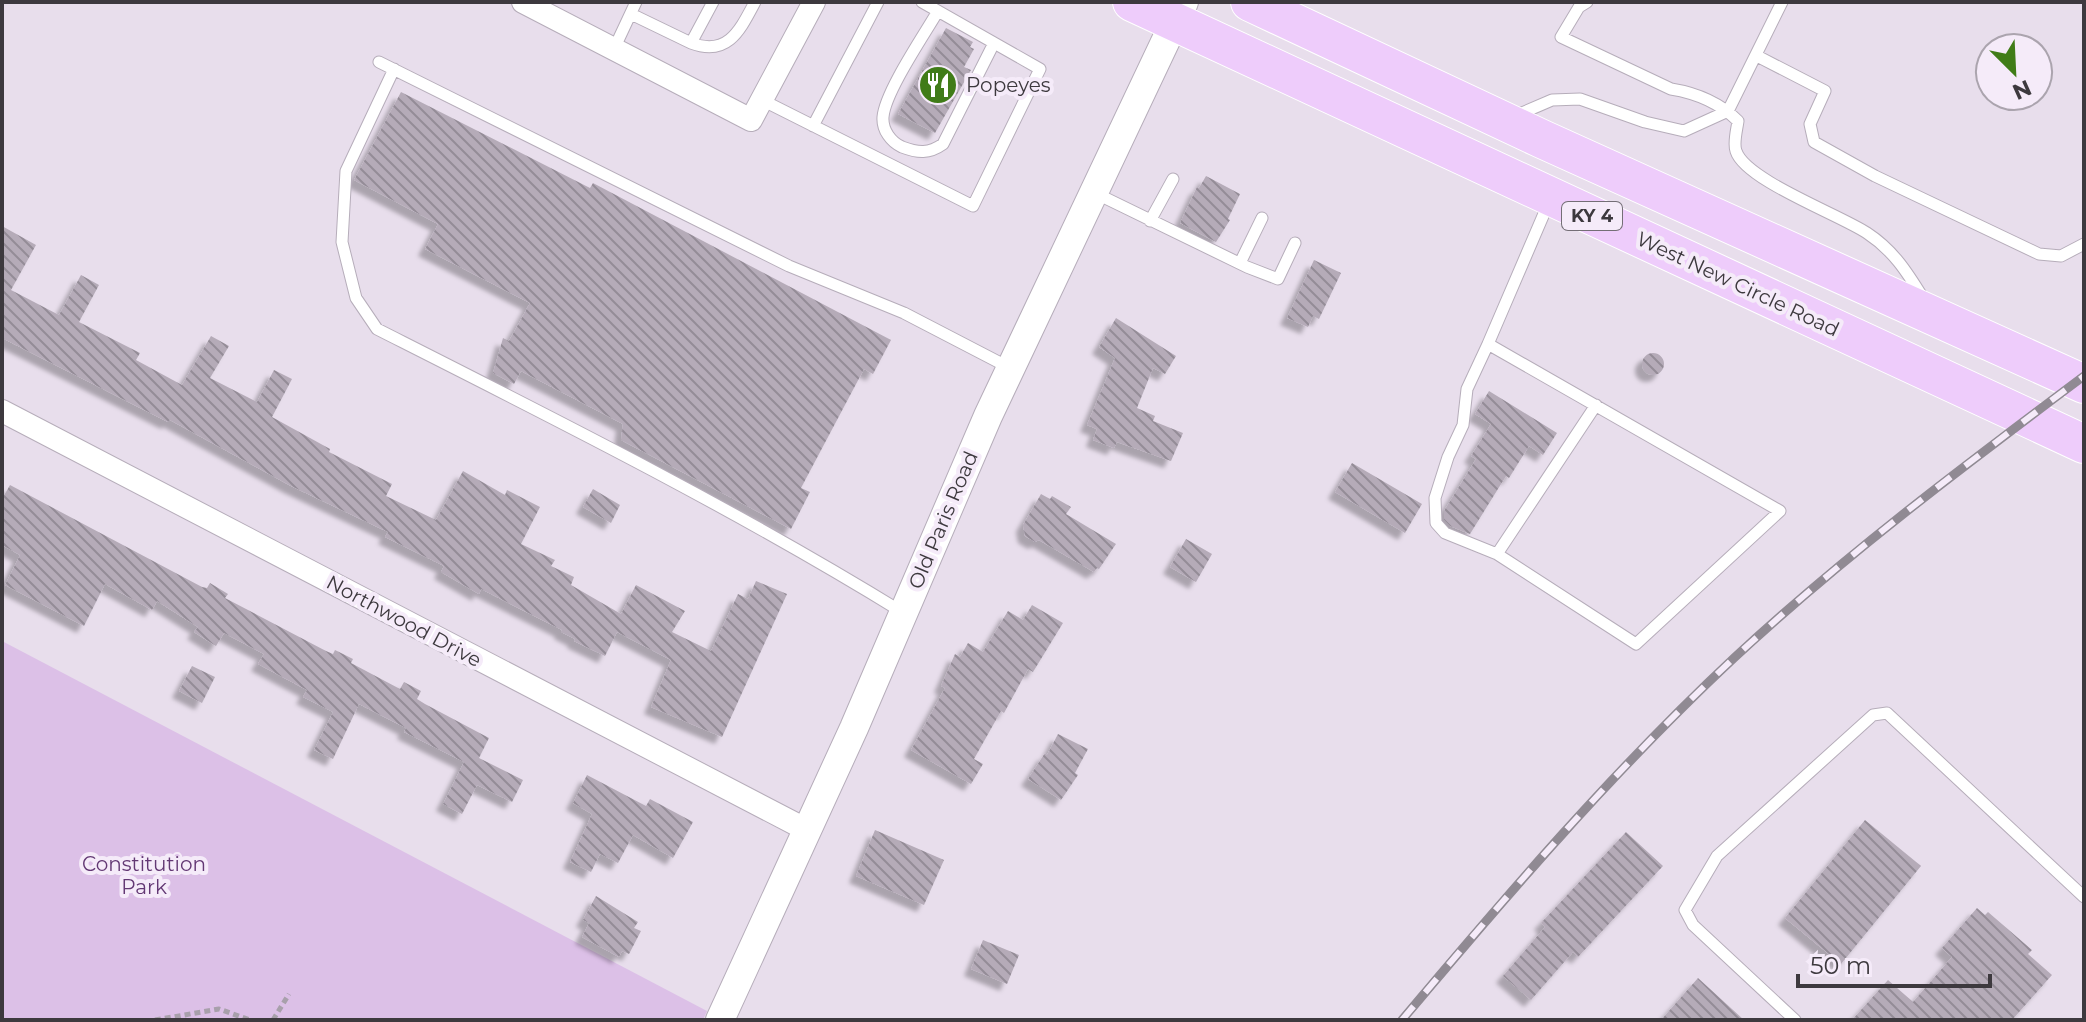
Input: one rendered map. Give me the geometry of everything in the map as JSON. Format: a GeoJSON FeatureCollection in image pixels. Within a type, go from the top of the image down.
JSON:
{"type":"FeatureCollection","features":[{"type":"Feature","properties":{"kind":"highway","name":"KY 4"},"geometry":{"type":"LineString","coordinates":[[1132,2],[1180,13]]}},
{"type":"Feature","properties":{"kind":"highway","name":"KY 4"},"geometry":{"type":"LineString","coordinates":[[1250,2],[1504,121],[2084,384]]}},
{"type":"Feature","properties":{"kind":"highway","name":"West New Circle Road"},"geometry":{"type":"LineString","coordinates":[[1180,13],[1551,197],[2084,444]]}},
{"type":"Feature","properties":{"kind":"street"},"geometry":{"type":"LineString","coordinates":[[523,2],[751,120],[814,2]]}},
{"type":"Feature","properties":{"kind":"street","name":"Old Paris Road"},"geometry":{"type":"LineString","coordinates":[[720,1020],[1011,369],[1180,13]]}},
{"type":"Feature","properties":{"kind":"street","name":"Northwood Drive"},"geometry":{"type":"LineString","coordinates":[[2,411],[807,830]]}},
{"type":"Feature","properties":{"kind":"lane"},"geometry":{"type":"LineString","coordinates":[[614,49],[636,2]]}},
{"type":"Feature","properties":{"kind":"lane"},"geometry":{"type":"LineString","coordinates":[[691,43],[713,2]]}},
{"type":"Feature","properties":{"kind":"lane"},"geometry":{"type":"LineString","coordinates":[[631,14],[703,48],[724,44],[736,34],[755,2]]}},
{"type":"Feature","properties":{"kind":"lane"},"geometry":{"type":"LineString","coordinates":[[813,126],[878,2]]}},
{"type":"Feature","properties":{"kind":"lane"},"geometry":{"type":"LineString","coordinates":[[762,100],[973,206],[1040,69],[922,2]]}},
{"type":"Feature","properties":{"kind":"lane"},"geometry":{"type":"LineString","coordinates":[[1587,2],[1579,7],[1561,37],[1671,89],[1690,92],[1728,111],[1738,121],[1735,150],[1743,162],[1764,178],[1865,231],[1893,253],[1934,316]]}},
{"type":"Feature","properties":{"kind":"lane"},"geometry":{"type":"LineString","coordinates":[[1504,121],[1552,100],[1580,99],[1645,122],[1684,131],[1728,111],[1782,2]]}},
{"type":"Feature","properties":{"kind":"lane"},"geometry":{"type":"LineString","coordinates":[[938,11],[887,101],[883,119],[887,134],[897,145],[916,152],[933,152],[943,144],[994,43]]}},
{"type":"Feature","properties":{"kind":"lane"},"geometry":{"type":"LineString","coordinates":[[1757,56],[1825,91],[1810,124],[1814,142],[1875,176],[2039,254],[2061,256],[2084,244]]}},
{"type":"Feature","properties":{"kind":"lane"},"geometry":{"type":"LineString","coordinates":[[379,62],[789,266],[904,313],[1011,369]]}},
{"type":"Feature","properties":{"kind":"lane"},"geometry":{"type":"LineString","coordinates":[[394,69],[346,171],[342,242],[356,298],[377,329],[624,454],[806,553],[903,613]]}},
{"type":"Feature","properties":{"kind":"lane"},"geometry":{"type":"LineString","coordinates":[[1150,221],[1173,179]]}},
{"type":"Feature","properties":{"kind":"lane"},"geometry":{"type":"LineString","coordinates":[[1094,192],[1278,279],[1295,243]]}},
{"type":"Feature","properties":{"kind":"lane"},"geometry":{"type":"LineString","coordinates":[[1488,344],[1780,511],[1636,644],[1497,554],[1445,533],[1436,523],[1435,498],[1448,457],[1463,425],[1467,389],[1551,197]]}},
{"type":"Feature","properties":{"kind":"lane"},"geometry":{"type":"LineString","coordinates":[[1240,263],[1262,218]]}},
{"type":"Feature","properties":{"kind":"lane"},"geometry":{"type":"LineString","coordinates":[[1497,554],[1596,405]]}},
{"type":"Feature","properties":{"kind":"lane"},"geometry":{"type":"LineString","coordinates":[[1795,1020],[1693,925],[1685,910],[1717,856],[1873,715],[1887,713],[2084,897]]}},
{"type":"Feature","properties":{"kind":"path"},"geometry":{"type":"LineString","coordinates":[[273,1020],[289,994]]}},
{"type":"Feature","properties":{"kind":"path"},"geometry":{"type":"LineString","coordinates":[[155,1020],[219,1009],[250,1020]]}},
{"type":"Feature","properties":{"kind":"green space","name":"Constitution Park"},"geometry":{"type":"Polygon","coordinates":[[[2,641],[707,1011],[703,1020],[2,1020],[2,641]]]}},
{"type":"Feature","properties":{"kind":"building","name":"Popeyes"},"geometry":{"type":"Polygon","coordinates":[[[946,28],[973,42],[970,47],[974,49],[964,67],[971,70],[935,133],[898,114],[946,28]]]}},
{"type":"Feature","properties":{"kind":"building"},"geometry":{"type":"Polygon","coordinates":[[[401,92],[590,188],[593,183],[891,340],[873,374],[864,369],[801,488],[810,492],[791,529],[621,440],[623,424],[521,371],[514,384],[493,373],[503,338],[509,341],[530,303],[425,249],[438,224],[354,180],[401,92]]]}},
{"type":"Feature","properties":{"kind":"building"},"geometry":{"type":"Polygon","coordinates":[[[1206,176],[1240,194],[1230,220],[1216,242],[1180,223],[1197,187],[1206,176]]]}},
{"type":"Feature","properties":{"kind":"building"},"geometry":{"type":"Polygon","coordinates":[[[2,226],[36,245],[11,290],[59,315],[81,275],[99,285],[79,322],[140,353],[136,360],[182,385],[211,336],[229,346],[210,378],[257,402],[274,370],[292,379],[272,417],[330,449],[329,452],[392,484],[386,496],[436,520],[463,471],[505,495],[507,490],[540,507],[521,544],[555,560],[551,566],[574,577],[571,585],[621,614],[636,585],[685,611],[672,632],[711,651],[738,594],[748,599],[756,581],[787,594],[722,737],[651,707],[671,660],[617,632],[605,656],[574,641],[562,630],[481,589],[479,594],[441,572],[444,566],[385,537],[388,532],[291,486],[170,420],[168,422],[2,338],[2,226]]]}},
{"type":"Feature","properties":{"kind":"building"},"geometry":{"type":"Polygon","coordinates":[[[1314,260],[1341,273],[1319,319],[1313,316],[1308,327],[1287,318],[1314,260]]]}},
{"type":"Feature","properties":{"kind":"building"},"geometry":{"type":"Polygon","coordinates":[[[1116,318],[1176,356],[1165,374],[1153,368],[1137,408],[1155,416],[1153,421],[1183,433],[1171,461],[1117,442],[1114,448],[1093,440],[1097,429],[1087,425],[1115,358],[1099,347],[1116,318]]]}},
{"type":"Feature","properties":{"kind":"building"},"geometry":{"type":"Polygon","coordinates":[[[1653,353],[1661,356],[1664,364],[1661,372],[1653,375],[1645,372],[1642,364],[1645,356],[1653,353]]]}},
{"type":"Feature","properties":{"kind":"building"},"geometry":{"type":"Polygon","coordinates":[[[1489,391],[1557,433],[1543,455],[1529,446],[1470,534],[1450,526],[1444,520],[1444,511],[1476,459],[1471,456],[1491,424],[1475,414],[1489,391]]]}},
{"type":"Feature","properties":{"kind":"building"},"geometry":{"type":"Polygon","coordinates":[[[1352,463],[1422,504],[1405,533],[1335,492],[1352,463]]]}},
{"type":"Feature","properties":{"kind":"building"},"geometry":{"type":"Polygon","coordinates":[[[10,485],[202,587],[207,588],[210,583],[228,594],[225,598],[326,651],[333,654],[335,650],[353,659],[351,663],[400,689],[404,682],[421,691],[417,699],[489,738],[479,758],[523,780],[512,802],[477,785],[462,814],[443,804],[464,762],[404,732],[406,728],[359,704],[333,759],[314,750],[333,712],[303,697],[307,690],[258,664],[264,654],[224,633],[216,646],[194,632],[198,627],[157,601],[152,610],[105,584],[84,626],[5,585],[20,555],[2,545],[2,499],[10,485]]]}},
{"type":"Feature","properties":{"kind":"building"},"geometry":{"type":"Polygon","coordinates":[[[593,489],[620,505],[611,523],[583,507],[593,489]]]}},
{"type":"Feature","properties":{"kind":"building"},"geometry":{"type":"Polygon","coordinates":[[[1041,494],[1050,499],[1052,496],[1071,507],[1066,514],[1116,544],[1099,569],[1094,572],[1039,540],[1035,542],[1025,536],[1023,525],[1041,494]]]}},
{"type":"Feature","properties":{"kind":"building"},"geometry":{"type":"Polygon","coordinates":[[[1186,539],[1212,554],[1196,582],[1170,567],[1186,539]]]}},
{"type":"Feature","properties":{"kind":"building"},"geometry":{"type":"Polygon","coordinates":[[[1032,605],[1063,623],[1033,672],[1028,669],[1004,713],[1001,711],[974,759],[983,764],[971,784],[911,750],[945,688],[941,686],[955,654],[960,657],[968,643],[983,652],[1008,611],[1023,620],[1032,605]]]}},
{"type":"Feature","properties":{"kind":"building"},"geometry":{"type":"Polygon","coordinates":[[[192,666],[215,677],[202,703],[179,691],[192,666]]]}},
{"type":"Feature","properties":{"kind":"building"},"geometry":{"type":"Polygon","coordinates":[[[1058,734],[1088,749],[1075,773],[1078,775],[1061,800],[1028,779],[1045,753],[1047,755],[1058,734]]]}},
{"type":"Feature","properties":{"kind":"building"},"geometry":{"type":"Polygon","coordinates":[[[587,775],[646,806],[650,799],[693,822],[673,858],[633,835],[618,863],[600,854],[591,872],[570,862],[592,814],[573,803],[587,775]]]}},
{"type":"Feature","properties":{"kind":"building"},"geometry":{"type":"Polygon","coordinates":[[[1865,820],[1921,866],[1841,964],[1785,918],[1865,820]]]}},
{"type":"Feature","properties":{"kind":"building"},"geometry":{"type":"Polygon","coordinates":[[[875,830],[944,860],[924,905],[856,876],[875,830]]]}},
{"type":"Feature","properties":{"kind":"building"},"geometry":{"type":"Polygon","coordinates":[[[1626,832],[1663,866],[1578,957],[1573,952],[1531,1000],[1503,976],[1545,927],[1541,923],[1626,832]]]}},
{"type":"Feature","properties":{"kind":"building"},"geometry":{"type":"Polygon","coordinates":[[[596,896],[638,922],[634,928],[641,931],[629,954],[622,951],[619,957],[582,937],[589,923],[583,920],[596,896]]]}},
{"type":"Feature","properties":{"kind":"building"},"geometry":{"type":"Polygon","coordinates":[[[1977,908],[1985,915],[1988,912],[2032,950],[2028,954],[2052,975],[2012,1020],[1852,1020],[1888,980],[1913,1002],[1952,957],[1942,948],[1977,908]]]}},
{"type":"Feature","properties":{"kind":"building"},"geometry":{"type":"Polygon","coordinates":[[[983,940],[1019,955],[1007,984],[971,969],[983,940]]]}},
{"type":"Feature","properties":{"kind":"building"},"geometry":{"type":"Polygon","coordinates":[[[1698,978],[1744,1020],[1661,1020],[1698,978]]]}},
{"type":"Feature","properties":{"kind":"railway"},"geometry":{"type":"LineString","coordinates":[[1402,1020],[1604,789],[1734,658],[1861,548],[2084,376]]}},
{"type":"Feature","properties":{"kind":"place","name":"Popeyes"},"geometry":{"type":"Point","coordinates":[938,85]}}]}
